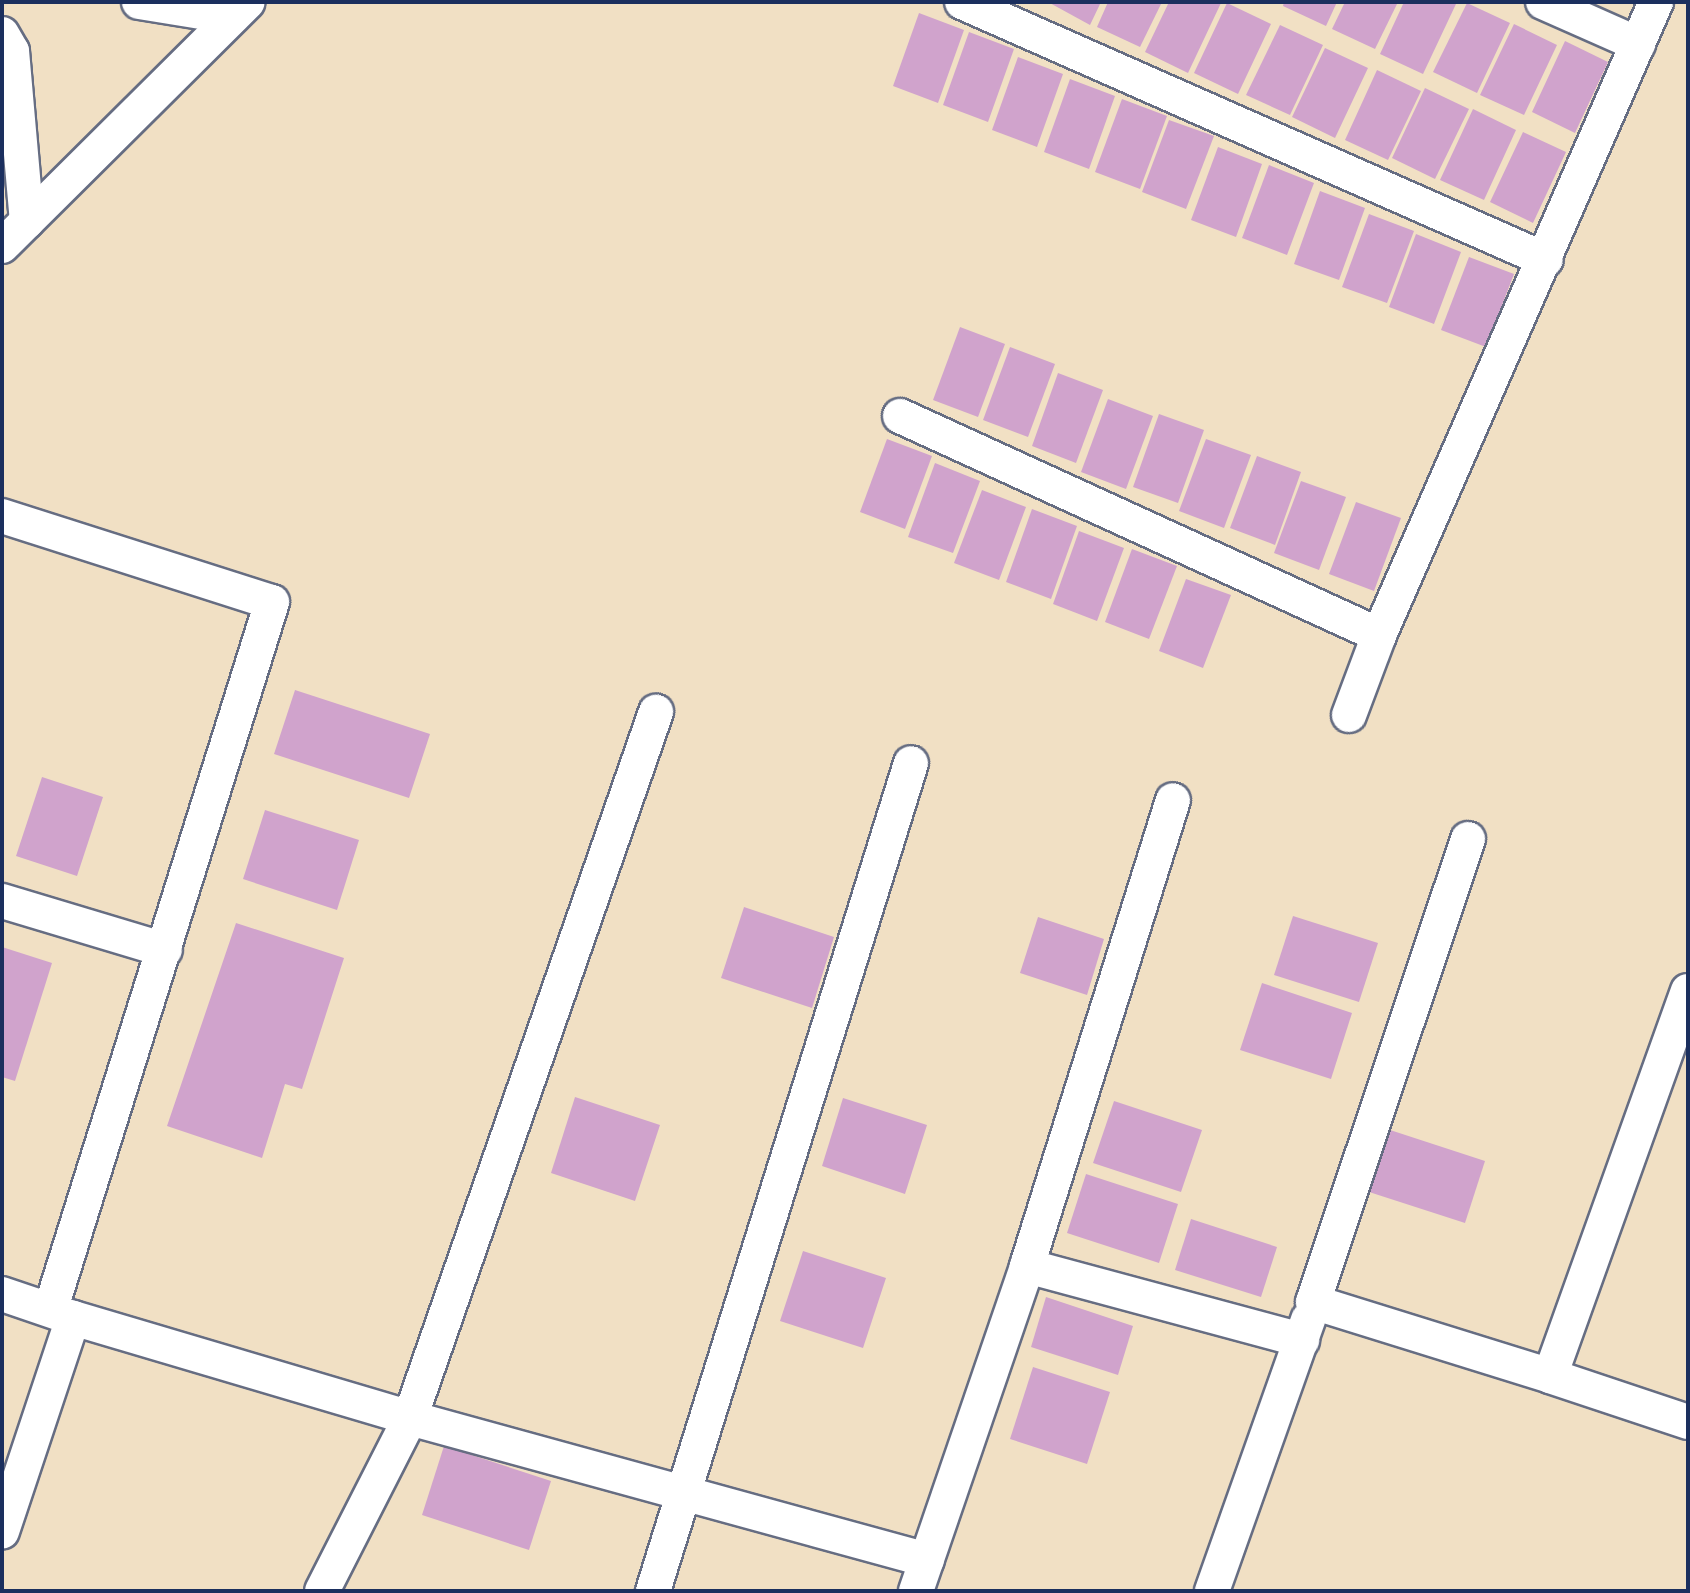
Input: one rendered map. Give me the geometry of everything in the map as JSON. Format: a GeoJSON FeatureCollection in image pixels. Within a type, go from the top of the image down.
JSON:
{"type":"FeatureCollection","features":[{"type":"Feature","properties":{"kind":"street"},"geometry":{"type":"LineString","coordinates":[[139,2],[240,10]]}},
{"type":"Feature","properties":{"kind":"street"},"geometry":{"type":"LineString","coordinates":[[962,2],[1546,260]]}},
{"type":"Feature","properties":{"kind":"street"},"geometry":{"type":"LineString","coordinates":[[1543,2],[1638,44]]}},
{"type":"Feature","properties":{"kind":"street"},"geometry":{"type":"LineString","coordinates":[[1349,715],[1379,635],[1546,260],[1656,2]]}},
{"type":"Feature","properties":{"kind":"street"},"geometry":{"type":"LineString","coordinates":[[2,246],[240,10]]}},
{"type":"Feature","properties":{"kind":"street"},"geometry":{"type":"LineString","coordinates":[[2,34],[12,51],[27,221]]}},
{"type":"Feature","properties":{"kind":"street"},"geometry":{"type":"LineString","coordinates":[[900,416],[1379,635]]}},
{"type":"Feature","properties":{"kind":"street"},"geometry":{"type":"LineString","coordinates":[[2,516],[272,602],[165,950],[2,1531]]}},
{"type":"Feature","properties":{"kind":"street"},"geometry":{"type":"LineString","coordinates":[[322,1591],[410,1418],[656,712]]}},
{"type":"Feature","properties":{"kind":"street"},"geometry":{"type":"LineString","coordinates":[[653,1591],[911,763]]}},
{"type":"Feature","properties":{"kind":"street"},"geometry":{"type":"LineString","coordinates":[[2,1294],[410,1418],[685,1493],[922,1575],[1027,1266],[1173,800]]}},
{"type":"Feature","properties":{"kind":"street"},"geometry":{"type":"LineString","coordinates":[[1212,1591],[1302,1340],[1468,839]]}},
{"type":"Feature","properties":{"kind":"street"},"geometry":{"type":"LineString","coordinates":[[2,901],[165,950]]}},
{"type":"Feature","properties":{"kind":"street"},"geometry":{"type":"LineString","coordinates":[[1550,1376],[1688,991]]}},
{"type":"Feature","properties":{"kind":"street"},"geometry":{"type":"LineString","coordinates":[[1027,1266],[1302,1340]]}},
{"type":"Feature","properties":{"kind":"street"},"geometry":{"type":"LineString","coordinates":[[1313,1302],[1688,1422]]}},
{"type":"Feature","properties":{"kind":"building"},"geometry":{"type":"Polygon","coordinates":[[[1048,2],[1101,2],[1090,25],[1048,2]]]}},
{"type":"Feature","properties":{"kind":"building"},"geometry":{"type":"Polygon","coordinates":[[[1108,2],[1162,2],[1140,47],[1097,27],[1108,2]]]}},
{"type":"Feature","properties":{"kind":"building"},"geometry":{"type":"Polygon","coordinates":[[[1169,2],[1221,3],[1188,73],[1145,52],[1169,2]]]}},
{"type":"Feature","properties":{"kind":"building"},"geometry":{"type":"Polygon","coordinates":[[[1284,2],[1337,2],[1326,26],[1283,6],[1284,2]]]}},
{"type":"Feature","properties":{"kind":"building"},"geometry":{"type":"Polygon","coordinates":[[[1345,2],[1398,2],[1375,49],[1332,29],[1345,2]]]}},
{"type":"Feature","properties":{"kind":"building"},"geometry":{"type":"Polygon","coordinates":[[[1404,2],[1456,4],[1423,74],[1380,54],[1404,2]]]}},
{"type":"Feature","properties":{"kind":"building"},"geometry":{"type":"Polygon","coordinates":[[[1227,3],[1271,24],[1238,94],[1194,73],[1227,3]]]}},
{"type":"Feature","properties":{"kind":"building"},"geometry":{"type":"Polygon","coordinates":[[[1467,3],[1510,23],[1477,93],[1433,72],[1467,3]]]}},
{"type":"Feature","properties":{"kind":"building"},"geometry":{"type":"Polygon","coordinates":[[[919,13],[964,30],[938,103],[893,86],[919,13]]]}},
{"type":"Feature","properties":{"kind":"building"},"geometry":{"type":"Polygon","coordinates":[[[1514,24],[1557,45],[1524,115],[1480,95],[1514,24]]]}},
{"type":"Feature","properties":{"kind":"building"},"geometry":{"type":"Polygon","coordinates":[[[1280,25],[1323,45],[1290,115],[1246,95],[1280,25]]]}},
{"type":"Feature","properties":{"kind":"building"},"geometry":{"type":"Polygon","coordinates":[[[969,32],[1014,49],[988,122],[943,105],[969,32]]]}},
{"type":"Feature","properties":{"kind":"building"},"geometry":{"type":"Polygon","coordinates":[[[1565,41],[1608,62],[1575,133],[1532,112],[1565,41]]]}},
{"type":"Feature","properties":{"kind":"building"},"geometry":{"type":"Polygon","coordinates":[[[1325,48],[1368,68],[1335,138],[1292,117],[1325,48]]]}},
{"type":"Feature","properties":{"kind":"building"},"geometry":{"type":"Polygon","coordinates":[[[1018,57],[1063,74],[1037,147],[992,130],[1018,57]]]}},
{"type":"Feature","properties":{"kind":"building"},"geometry":{"type":"Polygon","coordinates":[[[1377,70],[1421,91],[1388,160],[1345,140],[1377,70]]]}},
{"type":"Feature","properties":{"kind":"building"},"geometry":{"type":"Polygon","coordinates":[[[1070,79],[1115,96],[1089,169],[1044,152],[1070,79]]]}},
{"type":"Feature","properties":{"kind":"building"},"geometry":{"type":"Polygon","coordinates":[[[1425,88],[1469,109],[1435,179],[1392,158],[1425,88]]]}},
{"type":"Feature","properties":{"kind":"building"},"geometry":{"type":"Polygon","coordinates":[[[1122,99],[1167,116],[1140,189],[1095,172],[1122,99]]]}},
{"type":"Feature","properties":{"kind":"building"},"geometry":{"type":"Polygon","coordinates":[[[1473,109],[1516,130],[1484,200],[1440,180],[1473,109]]]}},
{"type":"Feature","properties":{"kind":"building"},"geometry":{"type":"Polygon","coordinates":[[[1169,120],[1214,136],[1186,209],[1142,192],[1169,120]]]}},
{"type":"Feature","properties":{"kind":"building"},"geometry":{"type":"Polygon","coordinates":[[[1523,132],[1566,152],[1533,223],[1490,202],[1523,132]]]}},
{"type":"Feature","properties":{"kind":"building"},"geometry":{"type":"Polygon","coordinates":[[[1218,147],[1262,164],[1236,237],[1191,220],[1218,147]]]}},
{"type":"Feature","properties":{"kind":"building"},"geometry":{"type":"Polygon","coordinates":[[[1269,165],[1314,183],[1287,255],[1242,238],[1269,165]]]}},
{"type":"Feature","properties":{"kind":"building"},"geometry":{"type":"Polygon","coordinates":[[[1320,191],[1365,208],[1339,280],[1294,264],[1320,191]]]}},
{"type":"Feature","properties":{"kind":"building"},"geometry":{"type":"Polygon","coordinates":[[[1369,214],[1414,231],[1387,303],[1342,287],[1369,214]]]}},
{"type":"Feature","properties":{"kind":"building"},"geometry":{"type":"Polygon","coordinates":[[[1416,234],[1461,252],[1434,324],[1389,307],[1416,234]]]}},
{"type":"Feature","properties":{"kind":"building"},"geometry":{"type":"Polygon","coordinates":[[[1469,257],[1514,274],[1486,347],[1441,330],[1469,257]]]}},
{"type":"Feature","properties":{"kind":"building"},"geometry":{"type":"Polygon","coordinates":[[[960,327],[1005,344],[978,417],[933,400],[960,327]]]}},
{"type":"Feature","properties":{"kind":"building"},"geometry":{"type":"Polygon","coordinates":[[[1010,347],[1055,364],[1028,437],[983,420],[1010,347]]]}},
{"type":"Feature","properties":{"kind":"building"},"geometry":{"type":"Polygon","coordinates":[[[1058,373],[1103,390],[1076,463],[1032,446],[1058,373]]]}},
{"type":"Feature","properties":{"kind":"building"},"geometry":{"type":"Polygon","coordinates":[[[1108,399],[1153,416],[1126,489],[1081,472],[1108,399]]]}},
{"type":"Feature","properties":{"kind":"building"},"geometry":{"type":"Polygon","coordinates":[[[1159,414],[1204,430],[1178,503],[1133,487],[1159,414]]]}},
{"type":"Feature","properties":{"kind":"building"},"geometry":{"type":"Polygon","coordinates":[[[887,439],[932,456],[905,529],[860,512],[887,439]]]}},
{"type":"Feature","properties":{"kind":"building"},"geometry":{"type":"Polygon","coordinates":[[[1206,439],[1251,455],[1224,528],[1179,511],[1206,439]]]}},
{"type":"Feature","properties":{"kind":"building"},"geometry":{"type":"Polygon","coordinates":[[[1257,456],[1301,472],[1275,545],[1230,528],[1257,456]]]}},
{"type":"Feature","properties":{"kind":"building"},"geometry":{"type":"Polygon","coordinates":[[[935,463],[980,481],[953,553],[908,537],[935,463]]]}},
{"type":"Feature","properties":{"kind":"building"},"geometry":{"type":"Polygon","coordinates":[[[1301,481],[1346,497],[1319,570],[1274,553],[1301,481]]]}},
{"type":"Feature","properties":{"kind":"building"},"geometry":{"type":"Polygon","coordinates":[[[982,490],[1026,507],[999,580],[954,563],[982,490]]]}},
{"type":"Feature","properties":{"kind":"building"},"geometry":{"type":"Polygon","coordinates":[[[1356,502],[1401,518],[1374,591],[1329,574],[1356,502]]]}},
{"type":"Feature","properties":{"kind":"building"},"geometry":{"type":"Polygon","coordinates":[[[1032,509],[1077,526],[1051,599],[1006,582],[1032,509]]]}},
{"type":"Feature","properties":{"kind":"building"},"geometry":{"type":"Polygon","coordinates":[[[1079,531],[1124,548],[1097,621],[1053,604],[1079,531]]]}},
{"type":"Feature","properties":{"kind":"building"},"geometry":{"type":"Polygon","coordinates":[[[1132,549],[1177,566],[1149,639],[1105,622],[1132,549]]]}},
{"type":"Feature","properties":{"kind":"building"},"geometry":{"type":"Polygon","coordinates":[[[1186,579],[1231,595],[1203,668],[1159,651],[1186,579]]]}},
{"type":"Feature","properties":{"kind":"building"},"geometry":{"type":"Polygon","coordinates":[[[295,690],[430,734],[409,798],[274,754],[295,690]]]}},
{"type":"Feature","properties":{"kind":"building"},"geometry":{"type":"Polygon","coordinates":[[[42,777],[103,797],[77,876],[16,856],[42,777]]]}},
{"type":"Feature","properties":{"kind":"building"},"geometry":{"type":"Polygon","coordinates":[[[265,810],[359,840],[337,910],[243,879],[265,810]]]}},
{"type":"Feature","properties":{"kind":"building"},"geometry":{"type":"Polygon","coordinates":[[[744,907],[834,937],[812,1008],[721,978],[744,907]]]}},
{"type":"Feature","properties":{"kind":"building"},"geometry":{"type":"Polygon","coordinates":[[[1293,916],[1378,943],[1359,1002],[1274,975],[1293,916]]]}},
{"type":"Feature","properties":{"kind":"building"},"geometry":{"type":"Polygon","coordinates":[[[1038,917],[1104,939],[1087,995],[1020,973],[1038,917]]]}},
{"type":"Feature","properties":{"kind":"building"},"geometry":{"type":"Polygon","coordinates":[[[236,923],[344,958],[302,1089],[285,1084],[262,1158],[167,1126],[236,923]]]}},
{"type":"Feature","properties":{"kind":"building"},"geometry":{"type":"Polygon","coordinates":[[[2,947],[52,963],[15,1081],[2,1077],[2,947]]]}},
{"type":"Feature","properties":{"kind":"building"},"geometry":{"type":"Polygon","coordinates":[[[1262,983],[1352,1013],[1331,1079],[1240,1050],[1262,983]]]}},
{"type":"Feature","properties":{"kind":"building"},"geometry":{"type":"Polygon","coordinates":[[[575,1097],[660,1125],[635,1201],[551,1173],[575,1097]]]}},
{"type":"Feature","properties":{"kind":"building"},"geometry":{"type":"Polygon","coordinates":[[[843,1098],[927,1125],[905,1194],[822,1166],[843,1098]]]}},
{"type":"Feature","properties":{"kind":"building"},"geometry":{"type":"Polygon","coordinates":[[[1114,1101],[1202,1130],[1181,1192],[1093,1163],[1114,1101]]]}},
{"type":"Feature","properties":{"kind":"building"},"geometry":{"type":"Polygon","coordinates":[[[1387,1129],[1485,1161],[1465,1223],[1366,1191],[1387,1129]]]}},
{"type":"Feature","properties":{"kind":"building"},"geometry":{"type":"Polygon","coordinates":[[[1086,1174],[1178,1204],[1159,1263],[1067,1233],[1086,1174]]]}},
{"type":"Feature","properties":{"kind":"building"},"geometry":{"type":"Polygon","coordinates":[[[1191,1219],[1277,1247],[1261,1297],[1175,1270],[1191,1219]]]}},
{"type":"Feature","properties":{"kind":"building"},"geometry":{"type":"Polygon","coordinates":[[[803,1251],[886,1278],[863,1348],[780,1321],[803,1251]]]}},
{"type":"Feature","properties":{"kind":"building"},"geometry":{"type":"Polygon","coordinates":[[[1046,1297],[1133,1326],[1118,1375],[1031,1347],[1046,1297]]]}},
{"type":"Feature","properties":{"kind":"building"},"geometry":{"type":"Polygon","coordinates":[[[1033,1367],[1110,1392],[1087,1464],[1010,1439],[1033,1367]]]}},
{"type":"Feature","properties":{"kind":"building"},"geometry":{"type":"Polygon","coordinates":[[[444,1446],[551,1481],[529,1550],[422,1515],[444,1446]]]}}]}
